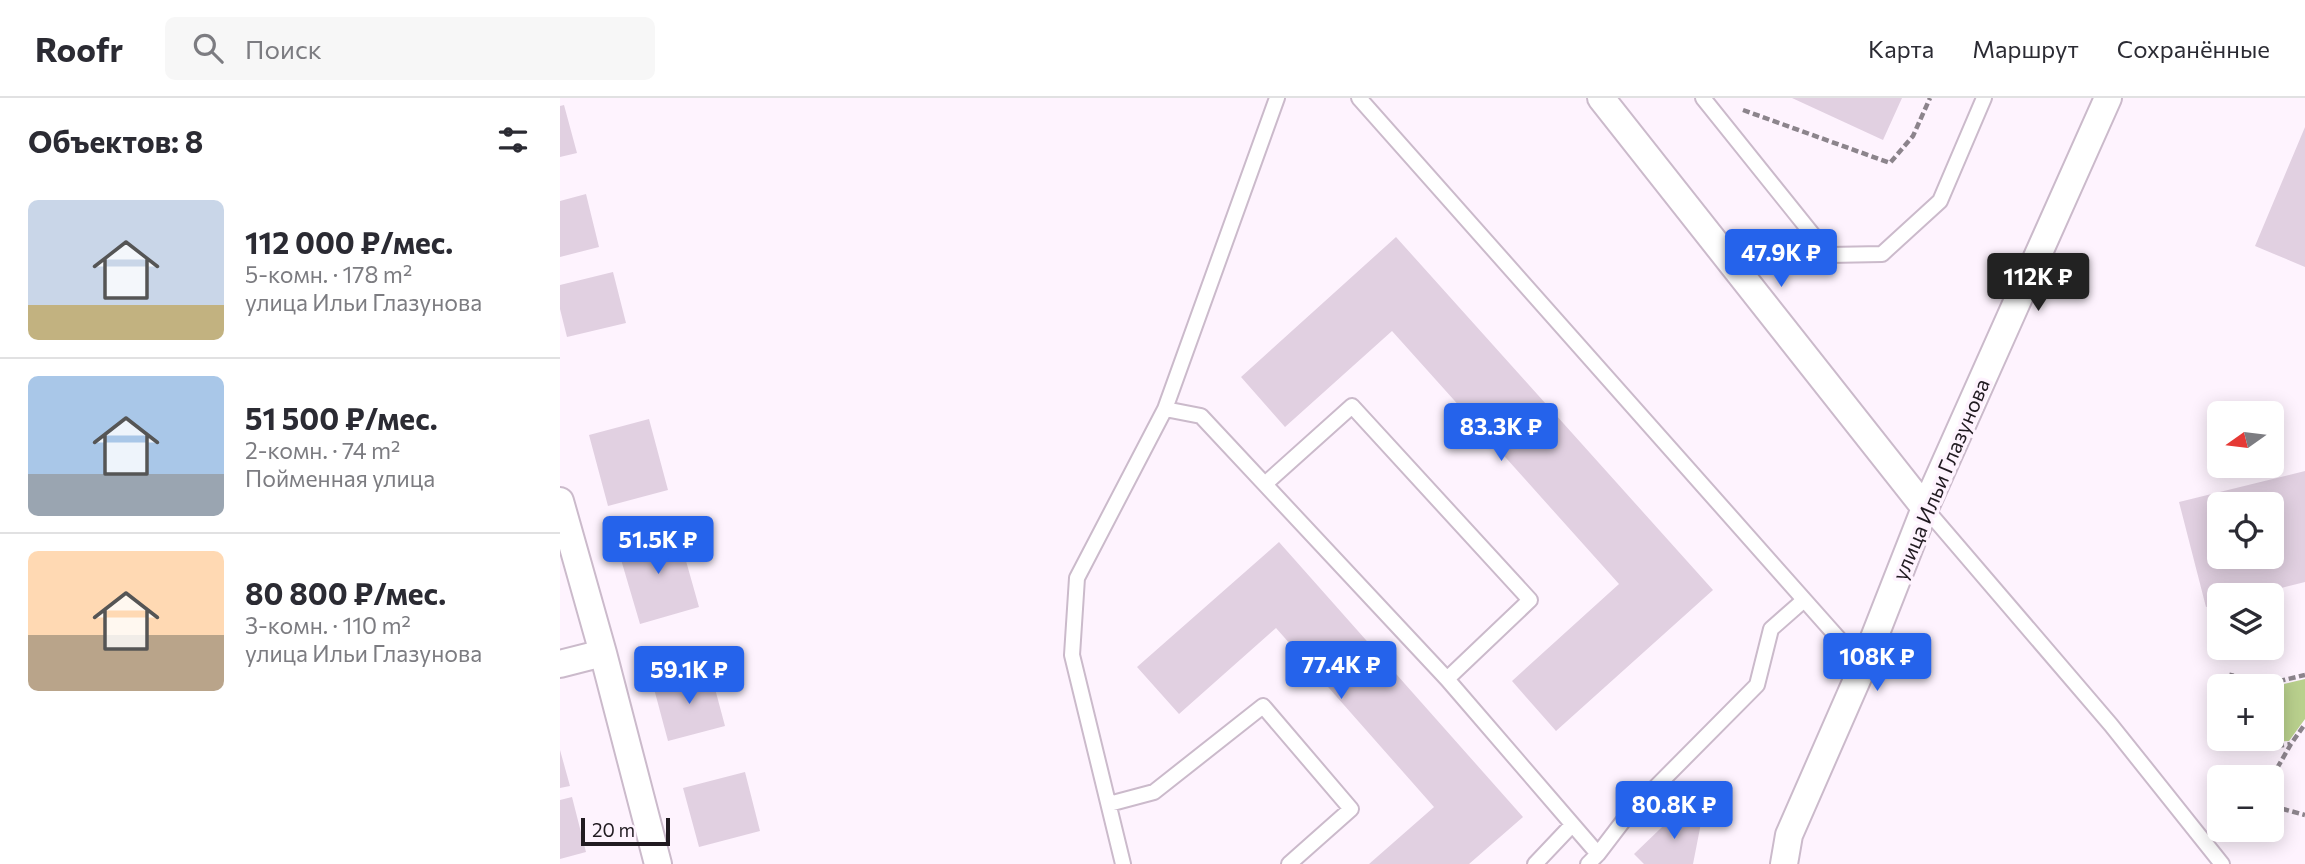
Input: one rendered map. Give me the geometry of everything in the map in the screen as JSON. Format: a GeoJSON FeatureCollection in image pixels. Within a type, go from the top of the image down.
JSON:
{"type":"FeatureCollection","features":[{"type":"Feature","properties":{"kind":"street"},"geometry":{"type":"LineString","coordinates":[[1601,98],[1925,509]]}},
{"type":"Feature","properties":{"kind":"street","name":"улица Ильи Глазунова"},"geometry":{"type":"LineString","coordinates":[[1784,864],[1789,835],[1863,666],[1925,509],[2108,98]]}},
{"type":"Feature","properties":{"kind":"street"},"geometry":{"type":"LineString","coordinates":[[560,501],[658,864]]}},
{"type":"Feature","properties":{"kind":"street"},"geometry":{"type":"LineString","coordinates":[[560,664],[603,653]]}},
{"type":"Feature","properties":{"kind":"lane"},"geometry":{"type":"LineString","coordinates":[[1123,864],[1072,655],[1077,578],[1165,409],[1277,98]]}},
{"type":"Feature","properties":{"kind":"lane"},"geometry":{"type":"LineString","coordinates":[[1359,98],[1863,666]]}},
{"type":"Feature","properties":{"kind":"lane"},"geometry":{"type":"LineString","coordinates":[[1703,98],[1829,255],[1881,254],[1940,201],[1984,98]]}},
{"type":"Feature","properties":{"kind":"lane"},"geometry":{"type":"LineString","coordinates":[[1265,484],[1352,405],[1530,600],[1447,679]]}},
{"type":"Feature","properties":{"kind":"lane"},"geometry":{"type":"LineString","coordinates":[[1165,409],[1201,416],[1447,679],[1571,825],[1593,859],[1627,816],[1756,685],[1771,629],[1804,600]]}},
{"type":"Feature","properties":{"kind":"lane"},"geometry":{"type":"LineString","coordinates":[[1925,509],[2111,725],[2222,864]]}},
{"type":"Feature","properties":{"kind":"lane"},"geometry":{"type":"LineString","coordinates":[[1109,804],[1154,792],[1263,706],[1351,809],[1289,864]]}},
{"type":"Feature","properties":{"kind":"lane"},"geometry":{"type":"LineString","coordinates":[[1535,864],[1571,825]]}},
{"type":"Feature","properties":{"kind":"path"},"geometry":{"type":"LineString","coordinates":[[1739,105],[1745,112],[1890,163],[1913,136],[1930,98]]}},
{"type":"Feature","properties":{"kind":"path"},"geometry":{"type":"LineString","coordinates":[[2284,680],[2305,675]]}},
{"type":"Feature","properties":{"kind":"path"},"geometry":{"type":"LineString","coordinates":[[2279,765],[2305,724]]}},
{"type":"Feature","properties":{"kind":"path"},"geometry":{"type":"LineString","coordinates":[[2284,746],[2291,744]]}},
{"type":"Feature","properties":{"kind":"path"},"geometry":{"type":"LineString","coordinates":[[2284,809],[2305,815]]}},
{"type":"Feature","properties":{"kind":"green space"},"geometry":{"type":"Polygon","coordinates":[[[2305,679],[2305,719],[2289,741],[2284,741],[2284,684],[2305,679]]]}},
{"type":"Feature","properties":{"kind":"building"},"geometry":{"type":"Polygon","coordinates":[[[1792,98],[1902,98],[1883,140],[1792,98]]]}},
{"type":"Feature","properties":{"kind":"building"},"geometry":{"type":"Polygon","coordinates":[[[564,105],[577,153],[560,157],[560,106],[564,105]]]}},
{"type":"Feature","properties":{"kind":"building"},"geometry":{"type":"Polygon","coordinates":[[[2305,127],[2305,267],[2255,246],[2305,127]]]}},
{"type":"Feature","properties":{"kind":"building"},"geometry":{"type":"Polygon","coordinates":[[[586,194],[599,247],[560,257],[560,201],[586,194]]]}},
{"type":"Feature","properties":{"kind":"building"},"geometry":{"type":"Polygon","coordinates":[[[1396,237],[1713,590],[1556,731],[1512,681],[1619,584],[1392,331],[1285,427],[1241,377],[1396,237]]]}},
{"type":"Feature","properties":{"kind":"building"},"geometry":{"type":"Polygon","coordinates":[[[613,272],[626,323],[567,337],[560,309],[560,285],[613,272]]]}},
{"type":"Feature","properties":{"kind":"building"},"geometry":{"type":"Polygon","coordinates":[[[649,419],[668,490],[608,506],[589,435],[649,419]]]}},
{"type":"Feature","properties":{"kind":"building"},"geometry":{"type":"Polygon","coordinates":[[[2305,471],[2305,582],[2284,587],[2284,583],[2207,583],[2206,607],[2179,502],[2207,495],[2207,569],[2284,569],[2284,492],[2220,492],[2305,471]]]}},
{"type":"Feature","properties":{"kind":"building"},"geometry":{"type":"Polygon","coordinates":[[[677,529],[699,607],[640,624],[617,546],[677,529]]]}},
{"type":"Feature","properties":{"kind":"building"},"geometry":{"type":"Polygon","coordinates":[[[1279,542],[1523,817],[1469,864],[1369,864],[1434,807],[1276,628],[1179,714],[1137,667],[1279,542]]]}},
{"type":"Feature","properties":{"kind":"building"},"geometry":{"type":"Polygon","coordinates":[[[710,670],[725,726],[668,741],[653,685],[710,670]]]}},
{"type":"Feature","properties":{"kind":"building"},"geometry":{"type":"Polygon","coordinates":[[[560,750],[570,786],[560,788],[560,750]]]}},
{"type":"Feature","properties":{"kind":"building"},"geometry":{"type":"Polygon","coordinates":[[[745,772],[760,831],[699,847],[683,788],[745,772]]]}},
{"type":"Feature","properties":{"kind":"building"},"geometry":{"type":"Polygon","coordinates":[[[572,797],[586,852],[560,859],[560,800],[572,797]]]}},
{"type":"Feature","properties":{"kind":"building"},"geometry":{"type":"Polygon","coordinates":[[[1686,804],[1702,818],[1693,864],[1644,864],[1634,854],[1686,804]]]}}]}
